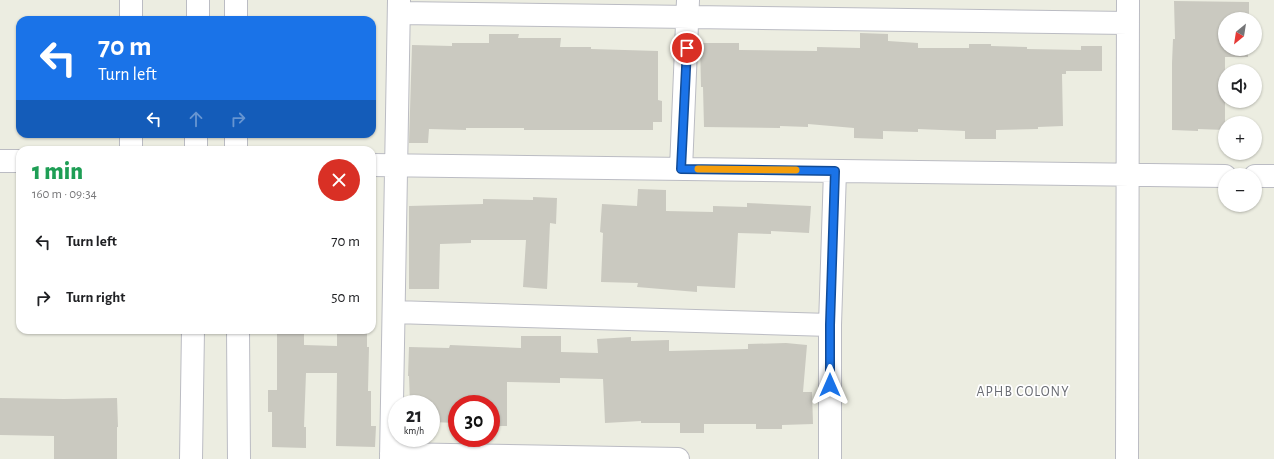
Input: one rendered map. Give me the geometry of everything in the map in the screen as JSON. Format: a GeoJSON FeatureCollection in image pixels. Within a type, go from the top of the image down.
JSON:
{"type":"FeatureCollection","features":[{"type":"Feature","properties":{"kind":"street"},"geometry":{"type":"LineString","coordinates":[[131,0],[131,16]]}},
{"type":"Feature","properties":{"kind":"street"},"geometry":{"type":"LineString","coordinates":[[198,0],[198,16]]}},
{"type":"Feature","properties":{"kind":"street"},"geometry":{"type":"LineString","coordinates":[[236,0],[236,16]]}},
{"type":"Feature","properties":{"kind":"street"},"geometry":{"type":"LineString","coordinates":[[1127,459],[1128,0]]}},
{"type":"Feature","properties":{"kind":"street"},"geometry":{"type":"LineString","coordinates":[[678,459],[391,457],[399,7],[688,9],[1128,23]]}},
{"type":"Feature","properties":{"kind":"street"},"geometry":{"type":"LineString","coordinates":[[681,169],[688,9]]}},
{"type":"Feature","properties":{"kind":"street"},"geometry":{"type":"LineString","coordinates":[[0,161],[16,161]]}},
{"type":"Feature","properties":{"kind":"street"},"geometry":{"type":"LineString","coordinates":[[376,165],[1218,176]]}},
{"type":"Feature","properties":{"kind":"street"},"geometry":{"type":"LineString","coordinates":[[830,459],[830,325],[835,171]]}},
{"type":"Feature","properties":{"kind":"street"},"geometry":{"type":"LineString","coordinates":[[1262,176],[1274,176]]}},
{"type":"Feature","properties":{"kind":"street"},"geometry":{"type":"LineString","coordinates":[[394,312],[830,325]]}},
{"type":"Feature","properties":{"kind":"street"},"geometry":{"type":"LineString","coordinates":[[191,459],[193,334]]}},
{"type":"Feature","properties":{"kind":"street"},"geometry":{"type":"LineString","coordinates":[[238,334],[239,459]]}},
{"type":"Feature","properties":{"kind":"building"},"geometry":{"type":"Polygon","coordinates":[[[1174,1],[1249,2],[1249,12],[1218,12],[1218,56],[1248,57],[1225,57],[1225,64],[1218,64],[1218,108],[1225,108],[1225,116],[1218,116],[1218,130],[1172,130],[1172,63],[1173,39],[1175,39],[1174,1]]]}},
{"type":"Feature","properties":{"kind":"building"},"geometry":{"type":"Polygon","coordinates":[[[860,33],[888,34],[888,41],[918,43],[918,48],[969,48],[969,44],[991,44],[991,46],[1027,47],[1027,49],[1081,50],[1081,46],[1102,46],[1102,71],[1066,71],[1066,74],[1062,74],[1063,126],[1038,127],[1038,129],[996,130],[996,139],[965,139],[965,131],[918,129],[918,132],[883,131],[883,139],[854,138],[854,128],[808,124],[808,127],[780,126],[780,128],[704,127],[700,43],[739,43],[739,50],[817,51],[817,47],[860,48],[860,33]]]}},
{"type":"Feature","properties":{"kind":"building"},"geometry":{"type":"Polygon","coordinates":[[[489,34],[519,34],[518,38],[561,38],[560,47],[591,47],[591,49],[658,51],[658,100],[662,101],[662,122],[653,122],[653,130],[524,130],[524,128],[466,128],[466,130],[429,129],[428,143],[409,143],[412,45],[452,46],[452,43],[489,43],[489,34]]]}},
{"type":"Feature","properties":{"kind":"building"},"geometry":{"type":"Polygon","coordinates":[[[638,189],[666,190],[666,211],[713,212],[713,206],[747,207],[747,203],[811,206],[809,233],[771,231],[771,234],[738,233],[735,288],[697,286],[697,292],[637,287],[638,283],[601,282],[603,233],[600,232],[602,204],[637,206],[638,189]]]}},
{"type":"Feature","properties":{"kind":"building"},"geometry":{"type":"Polygon","coordinates":[[[533,197],[557,198],[556,224],[550,223],[547,289],[523,287],[526,240],[471,240],[471,243],[440,244],[439,289],[409,289],[409,206],[483,204],[483,199],[533,200],[533,197]]]}},
{"type":"Feature","properties":{"kind":"building"},"geometry":{"type":"Polygon","coordinates":[[[277,334],[304,334],[304,345],[337,346],[337,334],[367,334],[367,347],[369,347],[368,391],[371,391],[371,426],[376,426],[375,447],[336,446],[337,373],[306,373],[304,427],[306,427],[306,448],[272,447],[272,412],[268,412],[268,390],[277,390],[277,334]]]}},
{"type":"Feature","properties":{"kind":"building"},"geometry":{"type":"Polygon","coordinates":[[[521,336],[561,336],[561,352],[598,353],[597,339],[631,337],[631,341],[669,340],[669,351],[748,349],[748,344],[786,343],[807,345],[803,392],[812,392],[813,424],[782,425],[782,429],[756,429],[756,424],[704,424],[704,433],[680,433],[680,423],[641,423],[641,421],[605,423],[603,379],[560,378],[560,383],[507,382],[507,426],[500,426],[500,395],[448,395],[448,423],[440,422],[440,395],[410,395],[408,376],[409,347],[449,348],[450,345],[521,348],[521,336]]]}},
{"type":"Feature","properties":{"kind":"building"},"geometry":{"type":"Polygon","coordinates":[[[0,398],[117,398],[117,459],[54,459],[54,436],[0,435],[0,398]]]}},
{"type":"Feature","properties":{"kind":"slow traffic"},"geometry":{"type":"LineString","coordinates":[[698,169],[796,170]]}},
{"type":"Feature","properties":{"kind":"district","name":"APHB COLONY"},"geometry":{"type":"Point","coordinates":[1023,392]}},
{"type":"Feature","properties":{"kind":"route"},"geometry":{"type":"LineString","coordinates":[[687,48],[681,169],[835,171],[830,325],[830,385]]}}]}
